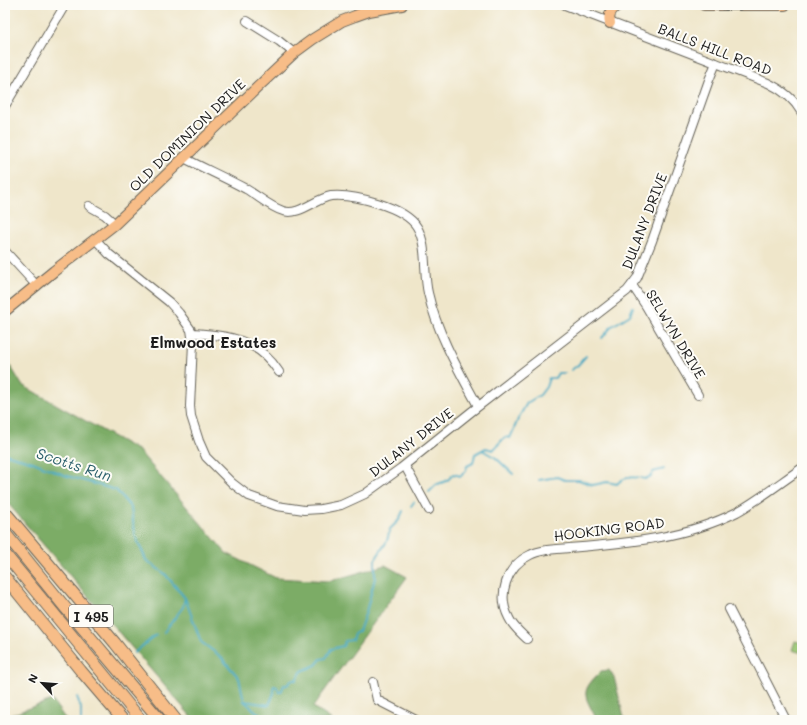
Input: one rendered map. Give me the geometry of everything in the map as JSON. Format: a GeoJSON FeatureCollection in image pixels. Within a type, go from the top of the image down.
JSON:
{"type":"FeatureCollection","features":[{"type":"Feature","properties":{"kind":"highway","name":"I 495"},"geometry":{"type":"LineString","coordinates":[[5,512],[176,720]]}},
{"type":"Feature","properties":{"kind":"highway"},"geometry":{"type":"LineString","coordinates":[[5,533],[160,720]]}},
{"type":"Feature","properties":{"kind":"highway"},"geometry":{"type":"LineString","coordinates":[[5,554],[141,720]]}},
{"type":"Feature","properties":{"kind":"highway","name":"I 495"},"geometry":{"type":"LineString","coordinates":[[5,577],[81,671],[123,720]]}},
{"type":"Feature","properties":{"kind":"main road","name":"OLD DOMINION DRIVE"},"geometry":{"type":"LineString","coordinates":[[5,311],[115,224],[294,53],[342,21],[369,11],[402,5]]}},
{"type":"Feature","properties":{"kind":"main road"},"geometry":{"type":"LineString","coordinates":[[610,23],[609,14],[613,8],[619,5]]}},
{"type":"Feature","properties":{"kind":"main road"},"geometry":{"type":"LineString","coordinates":[[704,5],[785,5]]}},
{"type":"Feature","properties":{"kind":"street"},"geometry":{"type":"LineString","coordinates":[[5,106],[65,5]]}},
{"type":"Feature","properties":{"kind":"street","name":"BALLS HILL ROAD"},"geometry":{"type":"LineString","coordinates":[[565,5],[716,62],[777,87],[793,99],[802,113]]}},
{"type":"Feature","properties":{"kind":"street"},"geometry":{"type":"LineString","coordinates":[[247,21],[279,41],[294,53]]}},
{"type":"Feature","properties":{"kind":"street","name":"DULANY DRIVE"},"geometry":{"type":"LineString","coordinates":[[95,239],[109,254],[169,302],[187,323],[192,333],[194,343],[190,406],[191,416],[204,452],[213,464],[232,483],[246,494],[260,501],[291,509],[317,510],[331,508],[365,494],[405,466],[478,406],[606,308],[632,285],[642,267],[652,241],[716,62]]}},
{"type":"Feature","properties":{"kind":"street"},"geometry":{"type":"LineString","coordinates":[[184,158],[236,183],[282,211],[294,212],[323,198],[344,196],[358,198],[396,210],[411,219],[422,239],[428,292],[438,323],[450,352],[478,406]]}},
{"type":"Feature","properties":{"kind":"street"},"geometry":{"type":"LineString","coordinates":[[89,206],[115,224]]}},
{"type":"Feature","properties":{"kind":"street"},"geometry":{"type":"LineString","coordinates":[[5,251],[37,286]]}},
{"type":"Feature","properties":{"kind":"street","name":"SELWYN DRIVE"},"geometry":{"type":"LineString","coordinates":[[632,285],[646,306],[698,395]]}},
{"type":"Feature","properties":{"kind":"street"},"geometry":{"type":"LineString","coordinates":[[192,333],[219,334],[242,340],[269,358],[279,372]]}},
{"type":"Feature","properties":{"kind":"street"},"geometry":{"type":"LineString","coordinates":[[405,466],[429,510]]}},
{"type":"Feature","properties":{"kind":"street","name":"HOOKING ROAD"},"geometry":{"type":"LineString","coordinates":[[527,640],[512,623],[504,604],[507,578],[511,571],[523,559],[535,553],[548,550],[640,541],[681,533],[700,527],[736,512],[759,499],[802,468]]}},
{"type":"Feature","properties":{"kind":"street"},"geometry":{"type":"LineString","coordinates":[[729,608],[786,720]]}},
{"type":"Feature","properties":{"kind":"street"},"geometry":{"type":"LineString","coordinates":[[373,682],[377,700],[416,720]]}},
{"type":"Feature","properties":{"kind":"green space"},"geometry":{"type":"Polygon","coordinates":[[[5,357],[22,385],[139,451],[226,553],[276,578],[330,581],[385,565],[407,577],[313,707],[332,720],[194,720],[5,500],[5,357]]]}},
{"type":"Feature","properties":{"kind":"green space"},"geometry":{"type":"Polygon","coordinates":[[[795,641],[802,643],[802,653],[792,650],[795,641]]]}},
{"type":"Feature","properties":{"kind":"green space"},"geometry":{"type":"Polygon","coordinates":[[[609,670],[614,677],[625,720],[597,720],[587,699],[586,694],[589,684],[601,671],[609,670]]]}},
{"type":"Feature","properties":{"kind":"green space"},"geometry":{"type":"Polygon","coordinates":[[[52,700],[66,720],[5,720],[5,717],[52,700]]]}},
{"type":"Feature","properties":{"kind":"waterway"},"geometry":{"type":"LineString","coordinates":[[602,338],[612,326],[630,315],[633,307]]}},
{"type":"Feature","properties":{"kind":"waterway"},"geometry":{"type":"LineString","coordinates":[[571,370],[586,356]]}},
{"type":"Feature","properties":{"kind":"waterway"},"geometry":{"type":"LineString","coordinates":[[429,492],[436,485],[447,480],[453,474],[461,476],[466,470],[467,466],[473,463],[475,454],[486,448],[493,450],[505,437],[510,438],[527,403],[540,395],[546,387],[549,378],[555,378],[558,373],[565,373]]}},
{"type":"Feature","properties":{"kind":"waterway"},"geometry":{"type":"LineString","coordinates":[[482,450],[496,458],[513,474]]}},
{"type":"Feature","properties":{"kind":"waterway","name":"Scotts Run"},"geometry":{"type":"LineString","coordinates":[[5,454],[33,462],[64,475],[116,490],[131,508],[135,535],[146,560],[165,574],[185,598],[201,642],[220,656],[239,678],[244,701],[266,720]]}},
{"type":"Feature","properties":{"kind":"waterway"},"geometry":{"type":"LineString","coordinates":[[641,478],[645,479],[651,476],[653,472],[664,469]]}},
{"type":"Feature","properties":{"kind":"waterway"},"geometry":{"type":"LineString","coordinates":[[539,480],[557,477],[565,480],[579,480],[593,485],[607,482],[617,484],[627,478],[638,478]]}},
{"type":"Feature","properties":{"kind":"waterway"},"geometry":{"type":"LineString","coordinates":[[411,506],[414,502]]}},
{"type":"Feature","properties":{"kind":"waterway"},"geometry":{"type":"LineString","coordinates":[[244,701],[269,705],[274,693],[274,686],[277,687],[279,692],[281,692],[284,685],[287,685],[292,680],[296,680],[302,671],[316,665],[321,659],[326,658],[331,649],[343,646],[345,641],[352,640],[354,634],[359,631],[366,612],[375,578],[375,560],[387,541],[390,529],[399,520],[403,511]]}},
{"type":"Feature","properties":{"kind":"waterway"},"geometry":{"type":"LineString","coordinates":[[164,632],[183,607],[185,598]]}},
{"type":"Feature","properties":{"kind":"waterway"},"geometry":{"type":"LineString","coordinates":[[134,653],[156,635]]}},
{"type":"Feature","properties":{"kind":"waterway"},"geometry":{"type":"LineString","coordinates":[[77,697],[81,708],[81,720]]}},
{"type":"Feature","properties":{"kind":"district","name":"Elmwood Estates"},"geometry":{"type":"Point","coordinates":[213,342]}}]}
